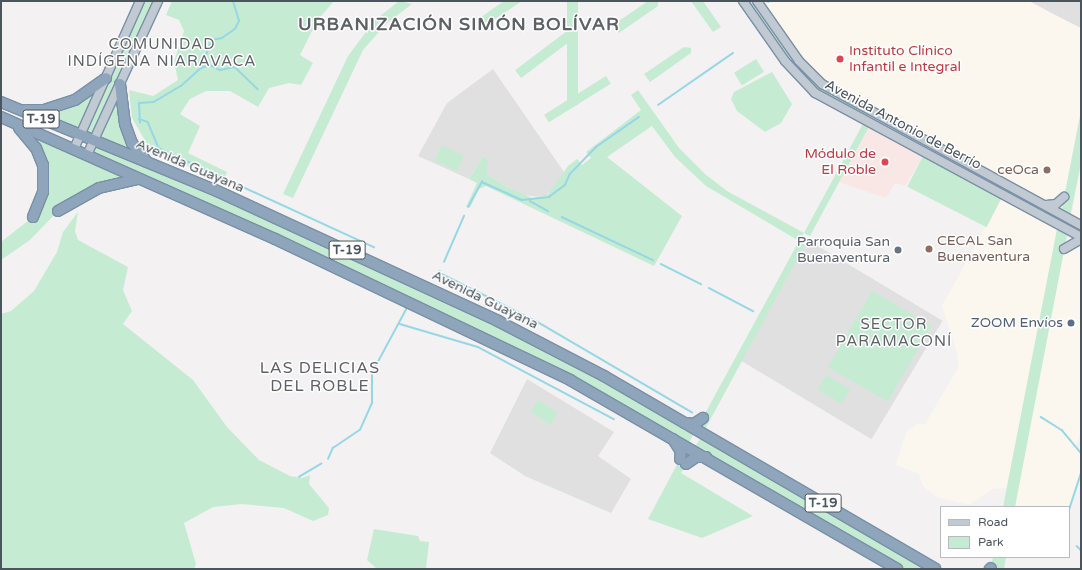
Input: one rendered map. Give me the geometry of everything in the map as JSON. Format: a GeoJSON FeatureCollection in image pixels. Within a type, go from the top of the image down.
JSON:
{"type":"FeatureCollection","features":[{"type":"Feature","properties":{"kind":"highway"},"geometry":{"type":"LineString","coordinates":[[18,109],[36,111],[63,104],[88,94],[106,78]]}},
{"type":"Feature","properties":{"kind":"highway"},"geometry":{"type":"LineString","coordinates":[[120,84],[120,105],[128,135],[148,164]]}},
{"type":"Feature","properties":{"kind":"highway","name":"Avenida Guayana"},"geometry":{"type":"LineString","coordinates":[[1,102],[288,223],[498,321],[683,422],[935,569]]}},
{"type":"Feature","properties":{"kind":"highway","name":"T-19"},"geometry":{"type":"LineString","coordinates":[[1,117],[140,178],[496,343],[672,437],[897,569]]}},
{"type":"Feature","properties":{"kind":"highway"},"geometry":{"type":"LineString","coordinates":[[14,123],[32,142],[43,165],[43,192],[33,217]]}},
{"type":"Feature","properties":{"kind":"highway"},"geometry":{"type":"LineString","coordinates":[[58,211],[99,188],[140,178]]}},
{"type":"Feature","properties":{"kind":"highway"},"geometry":{"type":"LineString","coordinates":[[683,422],[694,424],[704,423],[710,438]]}},
{"type":"Feature","properties":{"kind":"highway"},"geometry":{"type":"LineString","coordinates":[[672,437],[679,448],[683,461],[706,457]]}},
{"type":"Feature","properties":{"kind":"street"},"geometry":{"type":"LineString","coordinates":[[74,149],[140,1]]}},
{"type":"Feature","properties":{"kind":"street"},"geometry":{"type":"LineString","coordinates":[[87,155],[158,1]]}},
{"type":"Feature","properties":{"kind":"street","name":"Avenida Antonio de Berrío"},"geometry":{"type":"LineString","coordinates":[[743,1],[785,62],[815,93],[1081,238]]}},
{"type":"Feature","properties":{"kind":"street","name":"Avenida Antonio de Berrío"},"geometry":{"type":"LineString","coordinates":[[756,1],[799,62],[822,84],[1081,225]]}},
{"type":"Feature","properties":{"kind":"street"},"geometry":{"type":"LineString","coordinates":[[1044,204],[1056,204],[1064,197]]}},
{"type":"Feature","properties":{"kind":"street"},"geometry":{"type":"LineString","coordinates":[[1064,249],[1081,238]]}},
{"type":"Feature","properties":{"kind":"shaded area"},"geometry":{"type":"Polygon","coordinates":[[[769,1],[1029,1],[1081,28],[1081,109],[1064,197],[1051,205],[822,84],[762,9],[769,1]]]}},
{"type":"Feature","properties":{"kind":"shaded area"},"geometry":{"type":"Polygon","coordinates":[[[1029,1],[1081,1],[1081,28],[1061,18],[1029,1]]]}},
{"type":"Feature","properties":{"kind":"shaded area"},"geometry":{"type":"Polygon","coordinates":[[[493,69],[564,172],[557,186],[543,197],[520,195],[487,174],[484,155],[469,179],[418,156],[447,103],[493,69]]]}},
{"type":"Feature","properties":{"kind":"shaded area","name":"Módulo de El Roble"},"geometry":{"type":"Polygon","coordinates":[[[871,123],[925,152],[905,186],[895,183],[886,198],[839,182],[871,123]]]}},
{"type":"Feature","properties":{"kind":"shaded area"},"geometry":{"type":"Polygon","coordinates":[[[1081,168],[1081,224],[1071,218],[1081,168]]]}},
{"type":"Feature","properties":{"kind":"shaded area"},"geometry":{"type":"Polygon","coordinates":[[[1004,193],[1058,224],[1007,488],[993,489],[969,505],[937,497],[923,486],[919,474],[896,465],[906,432],[917,424],[925,424],[958,368],[958,356],[942,306],[1004,193]]]}},
{"type":"Feature","properties":{"kind":"shaded area"},"geometry":{"type":"Polygon","coordinates":[[[1081,239],[1081,430],[1076,447],[1081,453],[1081,472],[1070,507],[1015,506],[1064,249],[1081,239]]]}},
{"type":"Feature","properties":{"kind":"shaded area"},"geometry":{"type":"Polygon","coordinates":[[[808,240],[943,321],[872,439],[737,358],[808,240]]]}},
{"type":"Feature","properties":{"kind":"shaded area"},"geometry":{"type":"Polygon","coordinates":[[[527,379],[614,432],[598,456],[631,479],[611,513],[525,476],[490,453],[527,379]]]}},
{"type":"Feature","properties":{"kind":"green space"},"geometry":{"type":"Polygon","coordinates":[[[140,1],[158,1],[120,84],[120,97],[139,153],[412,281],[696,430],[687,446],[645,421],[275,239],[129,179],[58,211],[30,240],[1,260],[1,242],[33,217],[38,207],[43,165],[14,123],[87,155],[93,141],[36,111],[98,85],[140,1]]]}},
{"type":"Feature","properties":{"kind":"green space"},"geometry":{"type":"Polygon","coordinates":[[[172,1],[334,1],[317,21],[300,55],[313,63],[301,85],[289,83],[269,88],[258,107],[230,91],[206,91],[190,99],[180,114],[200,126],[188,153],[227,172],[223,182],[150,149],[132,118],[129,90],[153,96],[178,80],[174,62],[184,31],[179,20],[166,15],[172,1]]]}},
{"type":"Feature","properties":{"kind":"green space"},"geometry":{"type":"Polygon","coordinates":[[[399,1],[412,4],[387,23],[363,50],[293,198],[283,194],[348,56],[375,20],[399,1]]]}},
{"type":"Feature","properties":{"kind":"green space"},"geometry":{"type":"Polygon","coordinates":[[[504,1],[522,1],[482,28],[477,20],[504,1]]]}},
{"type":"Feature","properties":{"kind":"green space"},"geometry":{"type":"Polygon","coordinates":[[[567,1],[578,1],[578,105],[567,105],[567,1]]]}},
{"type":"Feature","properties":{"kind":"green space"},"geometry":{"type":"Polygon","coordinates":[[[648,1],[658,1],[658,6],[619,33],[613,25],[648,1]]]}},
{"type":"Feature","properties":{"kind":"green space"},"geometry":{"type":"Polygon","coordinates":[[[691,1],[703,1],[721,27],[713,32],[691,1]]]}},
{"type":"Feature","properties":{"kind":"green space"},"geometry":{"type":"Polygon","coordinates":[[[743,1],[757,1],[805,68],[870,111],[865,120],[807,87],[743,1]]]}},
{"type":"Feature","properties":{"kind":"green space"},"geometry":{"type":"Polygon","coordinates":[[[571,28],[577,36],[521,78],[515,70],[571,28]]]}},
{"type":"Feature","properties":{"kind":"green space"},"geometry":{"type":"Polygon","coordinates":[[[684,47],[691,48],[691,53],[650,82],[644,74],[684,47]]]}},
{"type":"Feature","properties":{"kind":"green space"},"geometry":{"type":"Polygon","coordinates":[[[756,59],[764,72],[742,85],[734,73],[756,59]]]}},
{"type":"Feature","properties":{"kind":"green space"},"geometry":{"type":"Polygon","coordinates":[[[772,72],[792,104],[781,123],[765,132],[737,111],[731,99],[734,92],[772,72]]]}},
{"type":"Feature","properties":{"kind":"green space"},"geometry":{"type":"Polygon","coordinates":[[[606,76],[611,84],[549,122],[544,115],[606,76]]]}},
{"type":"Feature","properties":{"kind":"green space"},"geometry":{"type":"Polygon","coordinates":[[[638,90],[679,148],[705,174],[727,191],[804,233],[800,241],[805,245],[703,433],[935,569],[897,569],[694,450],[681,473],[753,516],[702,538],[648,519],[687,446],[693,450],[703,434],[696,430],[799,241],[706,186],[675,157],[652,126],[607,157],[682,216],[654,266],[486,186],[479,189],[470,208],[466,207],[477,183],[469,179],[484,155],[488,161],[487,174],[507,187],[532,198],[548,194],[568,166],[577,159],[582,165],[591,158],[586,152],[641,110],[631,95],[638,90]]]}},
{"type":"Feature","properties":{"kind":"green space"},"geometry":{"type":"Polygon","coordinates":[[[1081,111],[1081,163],[1070,217],[1061,213],[1081,111]]]}},
{"type":"Feature","properties":{"kind":"green space"},"geometry":{"type":"Polygon","coordinates":[[[865,120],[871,123],[810,236],[804,233],[865,120]]]}},
{"type":"Feature","properties":{"kind":"green space"},"geometry":{"type":"Polygon","coordinates":[[[442,145],[464,156],[457,171],[434,160],[442,145]]]}},
{"type":"Feature","properties":{"kind":"green space"},"geometry":{"type":"Polygon","coordinates":[[[925,152],[1004,192],[987,227],[907,187],[925,152]]]}},
{"type":"Feature","properties":{"kind":"green space"},"geometry":{"type":"Polygon","coordinates":[[[78,212],[75,231],[78,240],[128,267],[123,290],[132,311],[123,324],[193,380],[227,427],[259,460],[290,476],[302,478],[310,475],[309,484],[329,508],[328,515],[313,521],[284,508],[242,504],[213,507],[184,523],[196,564],[194,569],[1,569],[1,314],[11,311],[34,291],[57,252],[63,232],[78,212]]]}},
{"type":"Feature","properties":{"kind":"green space"},"geometry":{"type":"Polygon","coordinates":[[[1070,219],[1081,225],[1081,237],[1068,230],[1015,506],[1003,506],[1058,224],[1068,229],[1070,219]]]}},
{"type":"Feature","properties":{"kind":"green space"},"geometry":{"type":"Polygon","coordinates":[[[872,291],[932,326],[888,402],[828,367],[872,291]]]}},
{"type":"Feature","properties":{"kind":"green space"},"geometry":{"type":"Polygon","coordinates":[[[826,375],[850,389],[842,404],[818,390],[826,375]]]}},
{"type":"Feature","properties":{"kind":"green space"},"geometry":{"type":"Polygon","coordinates":[[[538,400],[558,413],[551,425],[530,412],[538,400]]]}},
{"type":"Feature","properties":{"kind":"green space"},"geometry":{"type":"Polygon","coordinates":[[[374,529],[418,536],[420,541],[429,542],[426,569],[377,569],[367,560],[374,529]]]}},
{"type":"Feature","properties":{"kind":"green space"},"geometry":{"type":"Polygon","coordinates":[[[993,558],[1006,558],[1004,569],[990,569],[993,558]]]}},
{"type":"Feature","properties":{"kind":"waterway"},"geometry":{"type":"LineString","coordinates":[[140,123],[139,103],[154,102],[181,86],[201,68],[212,40],[222,38],[235,29],[239,21],[233,1]]}},
{"type":"Feature","properties":{"kind":"waterway"},"geometry":{"type":"LineString","coordinates":[[658,105],[733,53]]}},
{"type":"Feature","properties":{"kind":"waterway"},"geometry":{"type":"LineString","coordinates":[[201,68],[210,65],[220,70],[235,67],[258,89]]}},
{"type":"Feature","properties":{"kind":"waterway"},"geometry":{"type":"LineString","coordinates":[[468,207],[482,182],[522,200],[549,197],[565,185],[570,174],[596,147],[639,117]]}},
{"type":"Feature","properties":{"kind":"waterway"},"geometry":{"type":"LineString","coordinates":[[139,119],[148,122],[159,148],[374,247]]}},
{"type":"Feature","properties":{"kind":"waterway"},"geometry":{"type":"LineString","coordinates":[[530,201],[548,211]]}},
{"type":"Feature","properties":{"kind":"waterway"},"geometry":{"type":"LineString","coordinates":[[444,262],[464,216]]}},
{"type":"Feature","properties":{"kind":"waterway"},"geometry":{"type":"LineString","coordinates":[[562,217],[653,260]]}},
{"type":"Feature","properties":{"kind":"waterway"},"geometry":{"type":"LineString","coordinates":[[661,264],[701,284]]}},
{"type":"Feature","properties":{"kind":"waterway"},"geometry":{"type":"LineString","coordinates":[[437,274],[440,271]]}},
{"type":"Feature","properties":{"kind":"waterway"},"geometry":{"type":"LineString","coordinates":[[440,273],[536,321],[692,412]]}},
{"type":"Feature","properties":{"kind":"waterway"},"geometry":{"type":"LineString","coordinates":[[709,288],[753,311]]}},
{"type":"Feature","properties":{"kind":"waterway"},"geometry":{"type":"LineString","coordinates":[[328,459],[333,448],[360,430],[372,403],[372,373],[408,306]]}},
{"type":"Feature","properties":{"kind":"waterway"},"geometry":{"type":"LineString","coordinates":[[400,324],[478,347],[614,419]]}},
{"type":"Feature","properties":{"kind":"waterway"},"geometry":{"type":"LineString","coordinates":[[1041,417],[1062,430],[1081,453]]}},
{"type":"Feature","properties":{"kind":"waterway"},"geometry":{"type":"LineString","coordinates":[[299,477],[321,464]]}},
{"type":"Feature","properties":{"kind":"waterway"},"geometry":{"type":"LineString","coordinates":[[1070,507],[1081,472]]}},
{"type":"Feature","properties":{"kind":"waterway"},"geometry":{"type":"LineString","coordinates":[[1077,546],[1081,550]]}},
{"type":"Feature","properties":{"kind":"place","name":"Instituto Clínico Infantil e Integral"},"geometry":{"type":"Point","coordinates":[840,59]}},
{"type":"Feature","properties":{"kind":"place","name":"Módulo de El Roble"},"geometry":{"type":"Point","coordinates":[885,162]}},
{"type":"Feature","properties":{"kind":"place","name":"ceOca"},"geometry":{"type":"Point","coordinates":[1047,170]}},
{"type":"Feature","properties":{"kind":"place","name":"CECAL San Buenaventura"},"geometry":{"type":"Point","coordinates":[929,249]}},
{"type":"Feature","properties":{"kind":"place","name":"Parroquia San Buenaventura"},"geometry":{"type":"Point","coordinates":[898,250]}},
{"type":"Feature","properties":{"kind":"place","name":"ZOOM Envíos"},"geometry":{"type":"Point","coordinates":[1071,323]}},
{"type":"Feature","properties":{"kind":"district","name":"URBANIZACIÓN SIMÓN BOLÍVAR"},"geometry":{"type":"Point","coordinates":[459,24]}},
{"type":"Feature","properties":{"kind":"district","name":"COMUNIDAD INDÍGENA NIARAVACA"},"geometry":{"type":"Point","coordinates":[162,52]}},
{"type":"Feature","properties":{"kind":"district","name":"SECTOR PARAMACONÍ"},"geometry":{"type":"Point","coordinates":[894,332]}},
{"type":"Feature","properties":{"kind":"district","name":"LAS DELICIAS DEL ROBLE"},"geometry":{"type":"Point","coordinates":[320,377]}}]}
